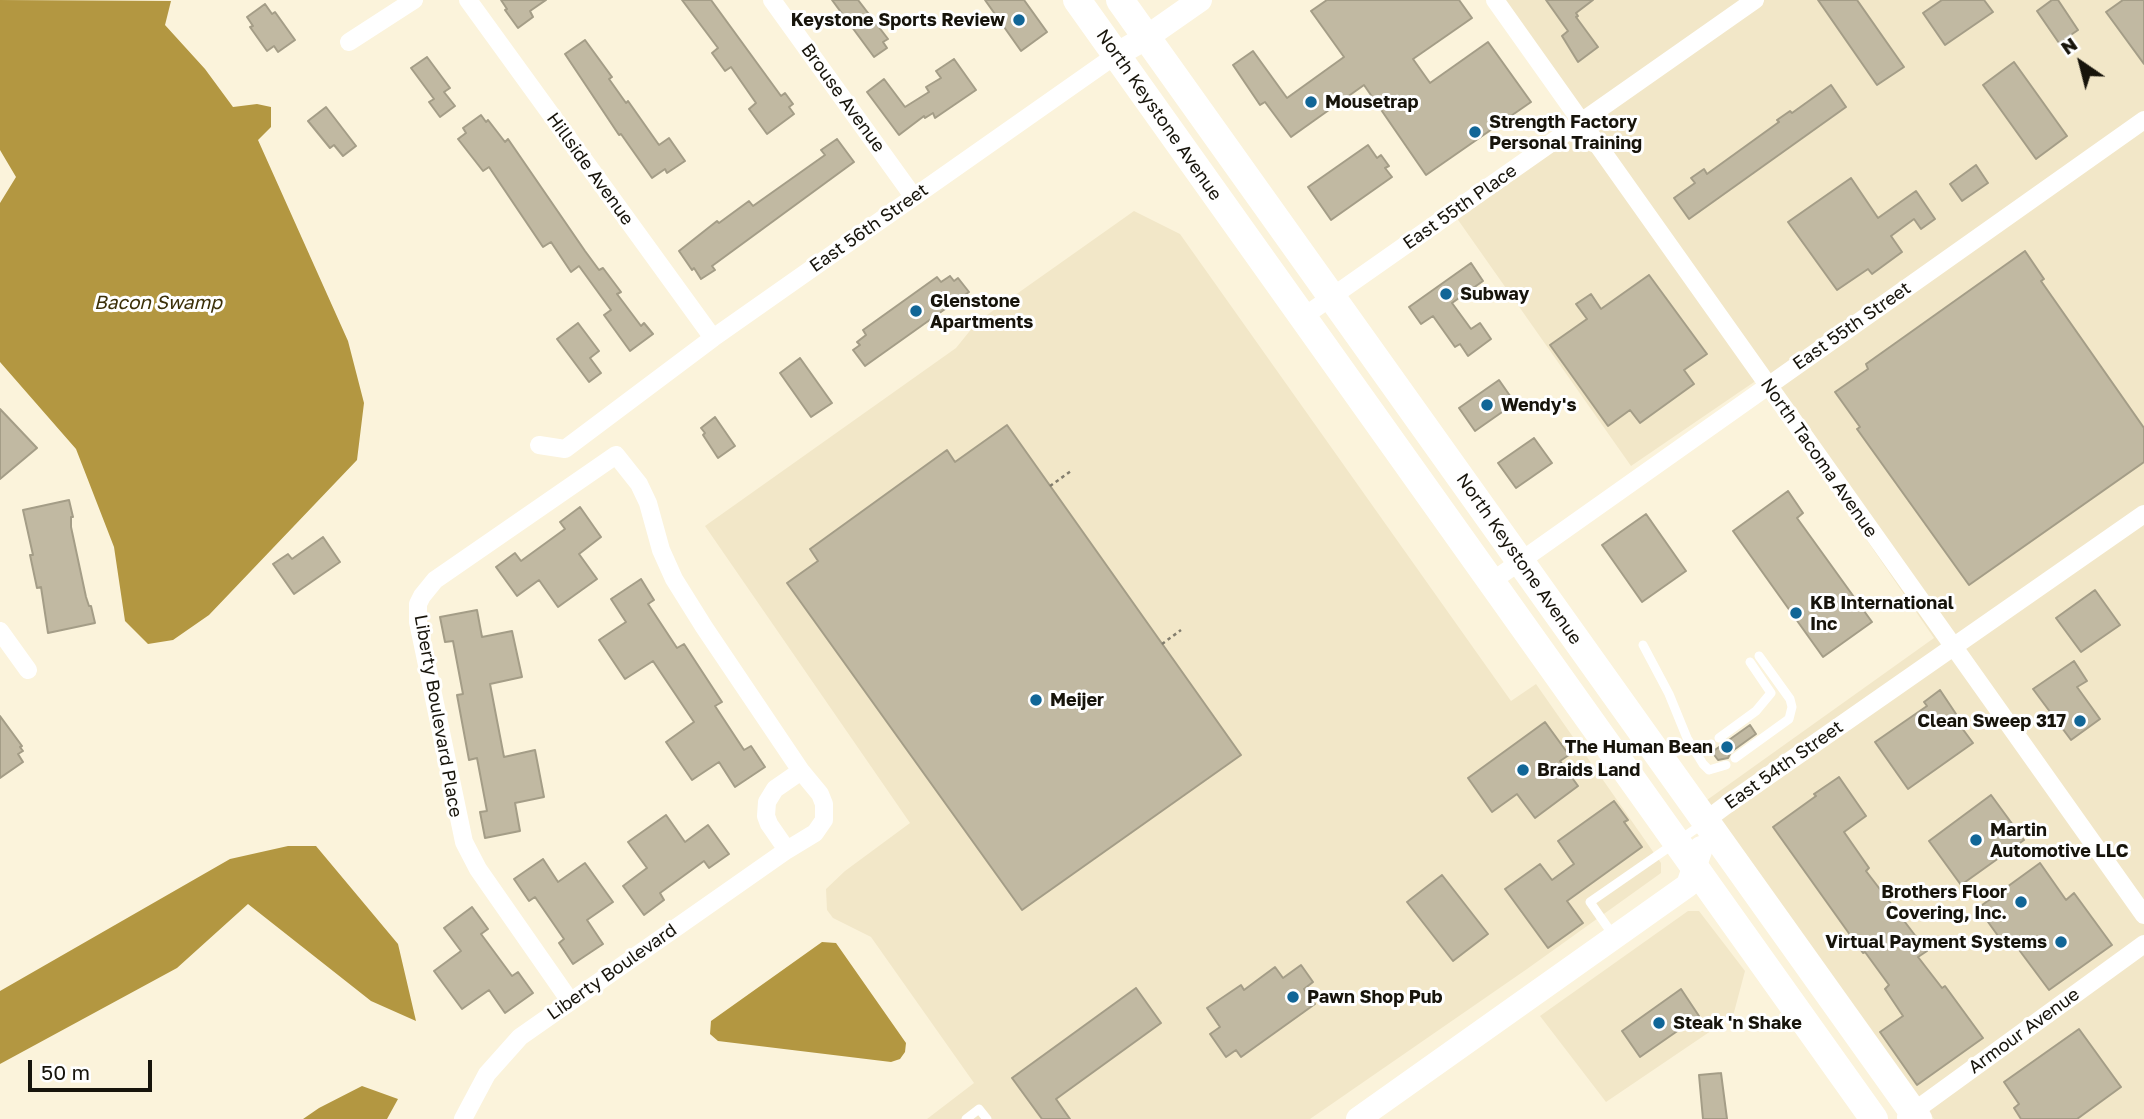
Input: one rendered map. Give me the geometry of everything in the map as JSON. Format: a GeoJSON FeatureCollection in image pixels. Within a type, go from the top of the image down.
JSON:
{"type":"FeatureCollection","features":[{"type":"Feature","properties":{"kind":"main road","name":"North Keystone Avenue"},"geometry":{"type":"LineString","coordinates":[[1077,0],[1491,582],[1911,1117]]}},
{"type":"Feature","properties":{"kind":"main road","name":"North Keystone Avenue"},"geometry":{"type":"LineString","coordinates":[[1120,0],[1520,561],[1697,842],[1763,976],[1874,1119]]}},
{"type":"Feature","properties":{"kind":"street"},"geometry":{"type":"LineString","coordinates":[[349,42],[414,0]]}},
{"type":"Feature","properties":{"kind":"street","name":"Hillside Avenue"},"geometry":{"type":"LineString","coordinates":[[468,0],[713,338]]}},
{"type":"Feature","properties":{"kind":"street","name":"Brouse Avenue"},"geometry":{"type":"LineString","coordinates":[[772,0],[913,196]]}},
{"type":"Feature","properties":{"kind":"street","name":"East 56th Street"},"geometry":{"type":"LineString","coordinates":[[539,445],[565,449],[713,338],[913,196],[1200,0]]}},
{"type":"Feature","properties":{"kind":"street","name":"North Tacoma Avenue"},"geometry":{"type":"LineString","coordinates":[[1495,0],[2144,915]]}},
{"type":"Feature","properties":{"kind":"street","name":"East 55th Place"},"geometry":{"type":"LineString","coordinates":[[1303,317],[1755,0]]}},
{"type":"Feature","properties":{"kind":"street","name":"East 55th Street"},"geometry":{"type":"LineString","coordinates":[[1491,582],[2144,120]]}},
{"type":"Feature","properties":{"kind":"street","name":"Liberty Boulevard"},"geometry":{"type":"LineString","coordinates":[[463,1119],[487,1074],[533,1027],[815,833],[824,820],[823,800],[674,579],[661,550],[644,494],[616,455]]}},
{"type":"Feature","properties":{"kind":"street","name":"Liberty Boulevard Place"},"geometry":{"type":"LineString","coordinates":[[570,1001],[478,869],[464,842],[418,622],[418,604],[435,580],[616,455]]}},
{"type":"Feature","properties":{"kind":"street","name":"East 54th Street"},"geometry":{"type":"LineString","coordinates":[[1358,1119],[1688,885],[1697,842],[1713,814],[2144,514]]}},
{"type":"Feature","properties":{"kind":"street"},"geometry":{"type":"LineString","coordinates":[[0,631],[28,670]]}},
{"type":"Feature","properties":{"kind":"street"},"geometry":{"type":"LineString","coordinates":[[787,850],[769,824],[766,816],[767,802],[775,789],[801,771]]}},
{"type":"Feature","properties":{"kind":"street","name":"Armour Avenue"},"geometry":{"type":"LineString","coordinates":[[1911,1117],[2144,944]]}},
{"type":"Feature","properties":{"kind":"lane"},"geometry":{"type":"LineString","coordinates":[[1643,645],[1697,754],[1709,770],[1726,765]]}},
{"type":"Feature","properties":{"kind":"lane"},"geometry":{"type":"LineString","coordinates":[[1697,754],[1756,711],[1771,692],[1755,659],[1790,699],[1792,707],[1789,719],[1735,758]]}},
{"type":"Feature","properties":{"kind":"lane"},"geometry":{"type":"LineString","coordinates":[[1614,937],[1590,902],[1697,842]]}},
{"type":"Feature","properties":{"kind":"lane"},"geometry":{"type":"LineString","coordinates":[[966,1119],[979,1109],[987,1119]]}},
{"type":"Feature","properties":{"kind":"path"},"geometry":{"type":"LineString","coordinates":[[1050,486],[1071,471]]}},
{"type":"Feature","properties":{"kind":"path"},"geometry":{"type":"LineString","coordinates":[[1162,644],[1181,630]]}},
{"type":"Feature","properties":{"kind":"shaded area"},"geometry":{"type":"Polygon","coordinates":[[[1505,0],[2144,0],[2144,1119],[1934,1119],[1707,800],[1934,638],[1757,380],[1631,466],[1456,217],[1584,113],[1505,0]]]}},
{"type":"Feature","properties":{"kind":"shaded area"},"geometry":{"type":"Polygon","coordinates":[[[1134,211],[1180,234],[1511,701],[1536,684],[1661,863],[1661,873],[1310,1119],[927,1119],[974,1083],[871,937],[833,918],[827,910],[826,889],[845,871],[910,823],[705,526],[956,348],[977,322],[1134,211]]]}},
{"type":"Feature","properties":{"kind":"shaded area"},"geometry":{"type":"Polygon","coordinates":[[[1688,911],[1699,911],[1745,971],[1733,1016],[1606,1102],[1540,1016],[1688,911]]]}},
{"type":"Feature","properties":{"kind":"water","name":"Bacon Swamp"},"geometry":{"type":"Polygon","coordinates":[[[0,0],[171,1],[165,25],[205,69],[233,107],[257,104],[271,107],[271,127],[258,140],[348,341],[364,403],[357,460],[209,615],[173,640],[148,644],[125,621],[114,547],[76,449],[0,362],[0,203],[16,177],[0,150],[0,0]]]}},
{"type":"Feature","properties":{"kind":"water"},"geometry":{"type":"Polygon","coordinates":[[[288,846],[316,846],[398,944],[416,1021],[371,1001],[248,904],[177,968],[0,1064],[0,991],[230,859],[288,846]]]}},
{"type":"Feature","properties":{"kind":"water"},"geometry":{"type":"Polygon","coordinates":[[[822,942],[836,943],[906,1043],[905,1052],[900,1059],[891,1062],[718,1041],[710,1034],[711,1021],[822,942]]]}},
{"type":"Feature","properties":{"kind":"water"},"geometry":{"type":"Polygon","coordinates":[[[362,1086],[398,1099],[387,1119],[303,1119],[319,1108],[362,1086]]]}},
{"type":"Feature","properties":{"kind":"building"},"geometry":{"type":"Polygon","coordinates":[[[501,0],[546,0],[530,11],[533,17],[518,28],[501,0]]]}},
{"type":"Feature","properties":{"kind":"building"},"geometry":{"type":"Polygon","coordinates":[[[682,0],[711,0],[781,96],[785,93],[793,104],[789,107],[794,114],[767,134],[749,109],[756,103],[731,67],[725,71],[712,53],[718,48],[682,0]]]}},
{"type":"Feature","properties":{"kind":"building"},"geometry":{"type":"Polygon","coordinates":[[[832,0],[858,0],[888,39],[883,42],[887,48],[874,57],[832,0]]]}},
{"type":"Feature","properties":{"kind":"building","name":"Keystone Sports Review"},"geometry":{"type":"Polygon","coordinates":[[[985,0],[1024,0],[1047,32],[1021,51],[985,0]]]}},
{"type":"Feature","properties":{"kind":"building"},"geometry":{"type":"Polygon","coordinates":[[[1327,0],[1459,0],[1472,18],[1413,59],[1430,83],[1488,42],[1531,102],[1426,175],[1364,85],[1291,137],[1265,102],[1260,105],[1233,65],[1253,51],[1287,98],[1344,57],[1311,11],[1327,0]]]}},
{"type":"Feature","properties":{"kind":"building"},"geometry":{"type":"Polygon","coordinates":[[[1546,0],[1593,0],[1576,13],[1576,17],[1598,47],[1578,62],[1562,36],[1568,31],[1546,0]]]}},
{"type":"Feature","properties":{"kind":"building"},"geometry":{"type":"Polygon","coordinates":[[[1818,0],[1857,0],[1904,67],[1877,85],[1818,0]]]}},
{"type":"Feature","properties":{"kind":"building"},"geometry":{"type":"Polygon","coordinates":[[[1942,0],[1984,0],[1993,12],[1945,45],[1923,13],[1942,0]]]}},
{"type":"Feature","properties":{"kind":"building"},"geometry":{"type":"Polygon","coordinates":[[[2052,0],[2058,0],[2078,30],[2059,43],[2037,11],[2052,0]]]}},
{"type":"Feature","properties":{"kind":"building"},"geometry":{"type":"Polygon","coordinates":[[[2123,0],[2144,0],[2144,64],[2106,12],[2123,0]]]}},
{"type":"Feature","properties":{"kind":"building"},"geometry":{"type":"Polygon","coordinates":[[[265,4],[272,14],[275,12],[295,40],[278,52],[274,46],[267,51],[250,27],[253,26],[247,17],[265,4]]]}},
{"type":"Feature","properties":{"kind":"building"},"geometry":{"type":"Polygon","coordinates":[[[585,40],[612,77],[609,79],[659,145],[669,138],[685,161],[667,173],[665,169],[652,178],[621,134],[619,135],[565,54],[585,40]]]}},
{"type":"Feature","properties":{"kind":"building"},"geometry":{"type":"Polygon","coordinates":[[[427,57],[450,88],[444,92],[455,106],[440,117],[429,102],[434,99],[411,68],[427,57]]]}},
{"type":"Feature","properties":{"kind":"building"},"geometry":{"type":"Polygon","coordinates":[[[954,59],[976,90],[935,118],[933,113],[925,118],[924,116],[899,135],[867,92],[884,79],[905,107],[929,92],[926,87],[941,78],[936,71],[954,59]]]}},
{"type":"Feature","properties":{"kind":"building"},"geometry":{"type":"Polygon","coordinates":[[[2014,62],[2067,136],[2036,159],[1983,85],[2014,62]]]}},
{"type":"Feature","properties":{"kind":"building"},"geometry":{"type":"Polygon","coordinates":[[[1831,85],[1846,107],[1689,219],[1674,198],[1695,183],[1691,178],[1704,169],[1707,174],[1779,122],[1777,120],[1790,111],[1792,113],[1831,85]]]}},
{"type":"Feature","properties":{"kind":"building"},"geometry":{"type":"Polygon","coordinates":[[[326,107],[356,146],[343,156],[334,145],[330,148],[308,121],[326,107]]]}},
{"type":"Feature","properties":{"kind":"building"},"geometry":{"type":"Polygon","coordinates":[[[481,115],[505,142],[508,139],[599,270],[603,268],[621,292],[617,294],[641,326],[644,323],[653,334],[630,351],[604,315],[611,310],[579,266],[571,272],[551,242],[543,247],[489,167],[483,171],[458,139],[466,133],[463,128],[481,115]]]}},
{"type":"Feature","properties":{"kind":"building"},"geometry":{"type":"Polygon","coordinates":[[[837,139],[854,162],[712,266],[715,270],[701,279],[694,268],[692,270],[679,251],[717,221],[719,223],[749,201],[753,206],[825,155],[821,150],[837,139]]]}},
{"type":"Feature","properties":{"kind":"building"},"geometry":{"type":"Polygon","coordinates":[[[1368,145],[1377,158],[1381,155],[1389,166],[1385,168],[1392,177],[1331,220],[1308,187],[1368,145]]]}},
{"type":"Feature","properties":{"kind":"building"},"geometry":{"type":"Polygon","coordinates":[[[1976,165],[1988,183],[1962,201],[1950,184],[1976,165]]]}},
{"type":"Feature","properties":{"kind":"building"},"geometry":{"type":"Polygon","coordinates":[[[1851,178],[1878,218],[1916,191],[1935,219],[1921,229],[1914,219],[1891,236],[1902,252],[1872,274],[1868,269],[1837,290],[1788,222],[1851,178]]]}},
{"type":"Feature","properties":{"kind":"building"},"geometry":{"type":"Polygon","coordinates":[[[2025,251],[2044,279],[2041,281],[2144,428],[2144,462],[1969,585],[1857,429],[1860,427],[1835,392],[1868,369],[1866,364],[2025,251]]]}},
{"type":"Feature","properties":{"kind":"building"},"geometry":{"type":"Polygon","coordinates":[[[1471,263],[1483,281],[1452,303],[1471,329],[1480,323],[1491,339],[1468,356],[1460,344],[1455,347],[1433,316],[1421,324],[1409,307],[1471,263]]]}},
{"type":"Feature","properties":{"kind":"building"},"geometry":{"type":"Polygon","coordinates":[[[1649,275],[1707,354],[1684,370],[1694,384],[1640,423],[1630,410],[1608,426],[1550,345],[1587,319],[1576,304],[1591,294],[1601,309],[1649,275]]]}},
{"type":"Feature","properties":{"kind":"building","name":"Glenstone Apartments"},"geometry":{"type":"Polygon","coordinates":[[[950,276],[954,281],[958,278],[969,292],[865,366],[853,350],[860,345],[857,342],[866,335],[863,330],[937,277],[941,282],[950,276]]]}},
{"type":"Feature","properties":{"kind":"building"},"geometry":{"type":"Polygon","coordinates":[[[578,323],[599,351],[590,358],[601,373],[589,382],[557,339],[578,323]]]}},
{"type":"Feature","properties":{"kind":"building"},"geometry":{"type":"Polygon","coordinates":[[[800,358],[832,403],[811,417],[780,373],[800,358]]]}},
{"type":"Feature","properties":{"kind":"building","name":"Wendy's"},"geometry":{"type":"Polygon","coordinates":[[[1499,380],[1515,403],[1475,431],[1459,408],[1499,380]]]}},
{"type":"Feature","properties":{"kind":"building"},"geometry":{"type":"Polygon","coordinates":[[[0,409],[37,448],[0,479],[0,409]]]}},
{"type":"Feature","properties":{"kind":"building"},"geometry":{"type":"Polygon","coordinates":[[[715,417],[735,446],[718,458],[701,428],[715,417]]]}},
{"type":"Feature","properties":{"kind":"building","name":"Meijer"},"geometry":{"type":"Polygon","coordinates":[[[1007,425],[1241,755],[1022,910],[787,583],[818,561],[810,549],[947,450],[955,462],[1007,425]]]}},
{"type":"Feature","properties":{"kind":"building"},"geometry":{"type":"Polygon","coordinates":[[[1534,438],[1552,463],[1516,488],[1498,463],[1534,438]]]}},
{"type":"Feature","properties":{"kind":"building"},"geometry":{"type":"Polygon","coordinates":[[[1788,491],[1803,513],[1797,518],[1872,622],[1823,657],[1733,531],[1788,491]]]}},
{"type":"Feature","properties":{"kind":"building"},"geometry":{"type":"Polygon","coordinates":[[[69,500],[73,517],[71,527],[86,597],[95,623],[48,633],[41,587],[37,588],[23,510],[69,500]]]}},
{"type":"Feature","properties":{"kind":"building"},"geometry":{"type":"Polygon","coordinates":[[[580,507],[601,537],[579,554],[597,579],[558,607],[539,580],[517,596],[496,567],[515,553],[521,561],[565,529],[560,522],[580,507]]]}},
{"type":"Feature","properties":{"kind":"building"},"geometry":{"type":"Polygon","coordinates":[[[1646,514],[1686,571],[1642,602],[1602,545],[1646,514]]]}},
{"type":"Feature","properties":{"kind":"building"},"geometry":{"type":"Polygon","coordinates":[[[323,537],[340,562],[294,594],[273,564],[288,554],[292,559],[323,537]]]}},
{"type":"Feature","properties":{"kind":"building"},"geometry":{"type":"Polygon","coordinates":[[[641,579],[654,600],[648,604],[677,648],[684,644],[722,702],[715,706],[744,750],[751,746],[765,767],[735,787],[719,762],[692,780],[666,742],[694,722],[653,661],[625,679],[599,640],[626,622],[611,599],[641,579]]]}},
{"type":"Feature","properties":{"kind":"building"},"geometry":{"type":"Polygon","coordinates":[[[2095,590],[2120,625],[2081,652],[2056,618],[2095,590]]]}},
{"type":"Feature","properties":{"kind":"building"},"geometry":{"type":"Polygon","coordinates":[[[477,610],[482,637],[512,631],[522,677],[490,684],[504,757],[535,750],[544,797],[515,803],[520,831],[485,838],[480,812],[487,811],[477,758],[469,760],[457,695],[463,694],[453,641],[445,642],[440,617],[477,610]]]}},
{"type":"Feature","properties":{"kind":"building"},"geometry":{"type":"Polygon","coordinates":[[[2074,661],[2087,681],[2077,687],[2100,719],[2071,740],[2033,689],[2074,661]]]}},
{"type":"Feature","properties":{"kind":"building"},"geometry":{"type":"Polygon","coordinates":[[[1940,690],[1956,714],[1953,716],[1973,743],[1908,789],[1875,742],[1927,706],[1924,702],[1940,690]]]}},
{"type":"Feature","properties":{"kind":"building"},"geometry":{"type":"Polygon","coordinates":[[[0,716],[22,746],[20,747],[23,751],[18,754],[23,762],[0,778],[0,716]]]}},
{"type":"Feature","properties":{"kind":"building","name":"Braids Land"},"geometry":{"type":"Polygon","coordinates":[[[1545,722],[1569,755],[1560,761],[1578,786],[1535,818],[1517,794],[1492,812],[1468,778],[1545,722]]]}},
{"type":"Feature","properties":{"kind":"building","name":"The Human Bean"},"geometry":{"type":"Polygon","coordinates":[[[1750,725],[1756,734],[1731,752],[1728,758],[1718,760],[1712,752],[1750,725]]]}},
{"type":"Feature","properties":{"kind":"building"},"geometry":{"type":"Polygon","coordinates":[[[1839,777],[1866,816],[1844,832],[1869,868],[1866,871],[1927,951],[1918,957],[1942,988],[1945,986],[1983,1038],[1917,1085],[1880,1032],[1903,1016],[1885,989],[1889,985],[1773,827],[1839,777]]]}},
{"type":"Feature","properties":{"kind":"building","name":"Martin Automotive LLC"},"geometry":{"type":"Polygon","coordinates":[[[1991,795],[2024,840],[1961,885],[1929,841],[1991,795]]]}},
{"type":"Feature","properties":{"kind":"building"},"geometry":{"type":"Polygon","coordinates":[[[1614,801],[1628,820],[1624,822],[1642,847],[1567,901],[1583,923],[1548,948],[1505,889],[1540,864],[1552,880],[1574,864],[1558,841],[1614,801]]]}},
{"type":"Feature","properties":{"kind":"building"},"geometry":{"type":"Polygon","coordinates":[[[666,815],[685,842],[708,825],[729,854],[709,868],[704,861],[660,893],[664,900],[644,915],[623,886],[647,868],[628,842],[666,815]]]}},
{"type":"Feature","properties":{"kind":"building"},"geometry":{"type":"Polygon","coordinates":[[[543,859],[558,882],[585,863],[613,902],[587,920],[603,944],[573,964],[559,943],[564,939],[535,897],[529,901],[514,879],[543,859]]]}},
{"type":"Feature","properties":{"kind":"building"},"geometry":{"type":"Polygon","coordinates":[[[2040,863],[2066,900],[2074,893],[2112,945],[2049,990],[2008,935],[2001,940],[1978,908],[2040,863]]]}},
{"type":"Feature","properties":{"kind":"building"},"geometry":{"type":"Polygon","coordinates":[[[1442,875],[1488,934],[1453,961],[1407,902],[1442,875]]]}},
{"type":"Feature","properties":{"kind":"building"},"geometry":{"type":"Polygon","coordinates":[[[472,907],[488,929],[481,934],[512,976],[518,972],[533,993],[505,1013],[489,990],[462,1009],[434,971],[461,951],[444,928],[472,907]]]}},
{"type":"Feature","properties":{"kind":"building"},"geometry":{"type":"Polygon","coordinates":[[[1301,965],[1313,982],[1304,989],[1315,1004],[1241,1057],[1236,1050],[1226,1057],[1210,1034],[1220,1027],[1207,1008],[1241,985],[1244,990],[1275,967],[1283,978],[1301,965]]]}},
{"type":"Feature","properties":{"kind":"building"},"geometry":{"type":"Polygon","coordinates":[[[1136,988],[1161,1023],[1056,1099],[1070,1119],[1042,1119],[1012,1078],[1136,988]]]}},
{"type":"Feature","properties":{"kind":"building"},"geometry":{"type":"Polygon","coordinates":[[[1681,989],[1699,1016],[1640,1057],[1622,1031],[1681,989]]]}},
{"type":"Feature","properties":{"kind":"building"},"geometry":{"type":"Polygon","coordinates":[[[2079,1029],[2121,1087],[2077,1119],[2021,1119],[2014,1108],[2019,1104],[2004,1082],[2079,1029]]]}},
{"type":"Feature","properties":{"kind":"building"},"geometry":{"type":"Polygon","coordinates":[[[1721,1073],[1727,1119],[1703,1119],[1699,1075],[1721,1073]]]}},
{"type":"Feature","properties":{"kind":"place","name":"Keystone Sports Review"},"geometry":{"type":"Point","coordinates":[1019,20]}},
{"type":"Feature","properties":{"kind":"place","name":"Mousetrap"},"geometry":{"type":"Point","coordinates":[1311,102]}},
{"type":"Feature","properties":{"kind":"place","name":"Strength Factory Personal Training"},"geometry":{"type":"Point","coordinates":[1475,132]}},
{"type":"Feature","properties":{"kind":"place","name":"Subway"},"geometry":{"type":"Point","coordinates":[1446,294]}},
{"type":"Feature","properties":{"kind":"place","name":"Glenstone Apartments"},"geometry":{"type":"Point","coordinates":[916,311]}},
{"type":"Feature","properties":{"kind":"place","name":"Wendy's"},"geometry":{"type":"Point","coordinates":[1487,405]}},
{"type":"Feature","properties":{"kind":"place","name":"KB International Inc"},"geometry":{"type":"Point","coordinates":[1796,613]}},
{"type":"Feature","properties":{"kind":"place","name":"Meijer"},"geometry":{"type":"Point","coordinates":[1036,700]}},
{"type":"Feature","properties":{"kind":"place","name":"Clean Sweep 317"},"geometry":{"type":"Point","coordinates":[2080,721]}},
{"type":"Feature","properties":{"kind":"place","name":"The Human Bean"},"geometry":{"type":"Point","coordinates":[1727,747]}},
{"type":"Feature","properties":{"kind":"place","name":"Braids Land"},"geometry":{"type":"Point","coordinates":[1523,770]}},
{"type":"Feature","properties":{"kind":"place","name":"Martin Automotive LLC"},"geometry":{"type":"Point","coordinates":[1976,840]}},
{"type":"Feature","properties":{"kind":"place","name":"Brothers Floor Covering, Inc."},"geometry":{"type":"Point","coordinates":[2021,902]}},
{"type":"Feature","properties":{"kind":"place","name":"Virtual Payment Systems"},"geometry":{"type":"Point","coordinates":[2061,942]}},
{"type":"Feature","properties":{"kind":"place","name":"Pawn Shop Pub"},"geometry":{"type":"Point","coordinates":[1293,997]}},
{"type":"Feature","properties":{"kind":"place","name":"Steak 'n Shake"},"geometry":{"type":"Point","coordinates":[1659,1023]}}]}
